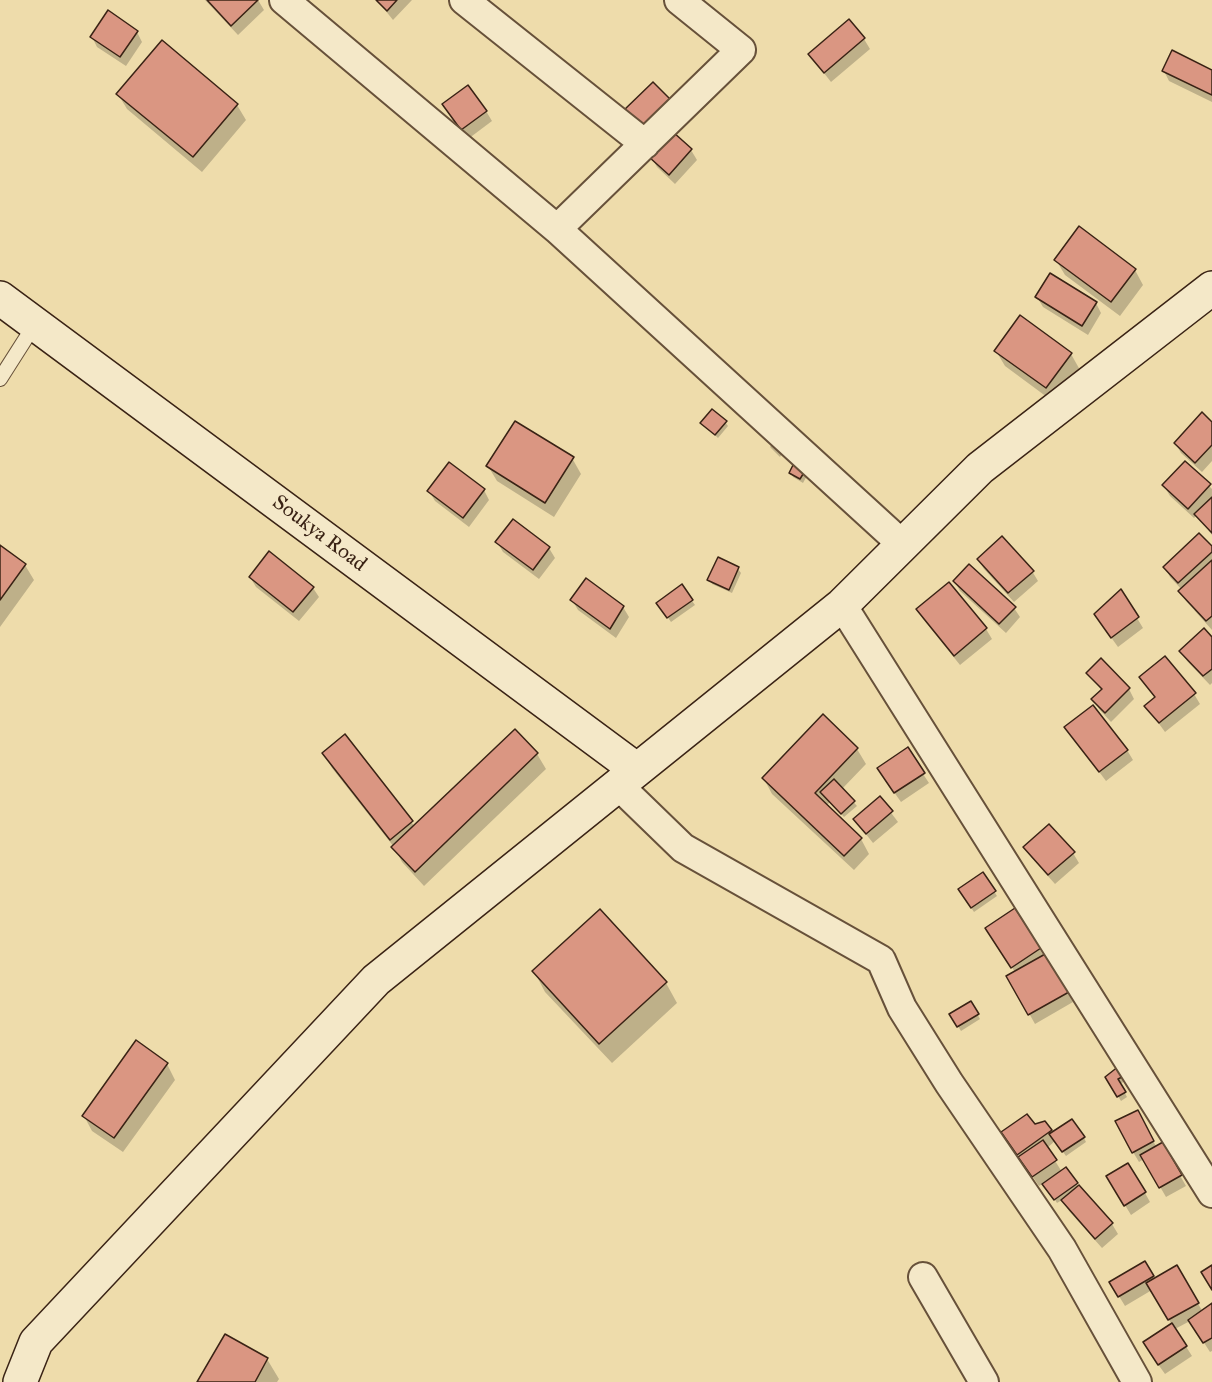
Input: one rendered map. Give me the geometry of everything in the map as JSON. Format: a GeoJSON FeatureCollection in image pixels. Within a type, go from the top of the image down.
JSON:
{"type":"FeatureCollection","features":[{"type":"Feature","properties":{"kind":"main road"},"geometry":{"type":"LineString","coordinates":[[21,1382],[36,1342],[375,980],[842,605],[980,468],[1212,288]]}},
{"type":"Feature","properties":{"kind":"main road","name":"Soukya Road"},"geometry":{"type":"LineString","coordinates":[[0,298],[628,778]]}},
{"type":"Feature","properties":{"kind":"street"},"geometry":{"type":"LineString","coordinates":[[284,0],[557,229],[903,545]]}},
{"type":"Feature","properties":{"kind":"street"},"geometry":{"type":"LineString","coordinates":[[464,0],[645,144]]}},
{"type":"Feature","properties":{"kind":"street"},"geometry":{"type":"LineString","coordinates":[[557,229],[741,50],[679,0]]}},
{"type":"Feature","properties":{"kind":"street"},"geometry":{"type":"LineString","coordinates":[[842,605],[1212,1193]]}},
{"type":"Feature","properties":{"kind":"street"},"geometry":{"type":"LineString","coordinates":[[628,778],[683,848],[882,960],[902,1008],[949,1083],[1062,1249],[1137,1382]]}},
{"type":"Feature","properties":{"kind":"street"},"geometry":{"type":"LineString","coordinates":[[923,1277],[984,1382]]}},
{"type":"Feature","properties":{"kind":"lane"},"geometry":{"type":"LineString","coordinates":[[0,379],[35,324]]}},
{"type":"Feature","properties":{"kind":"building"},"geometry":{"type":"Polygon","coordinates":[[[207,0],[258,0],[231,26],[207,0]]]}},
{"type":"Feature","properties":{"kind":"building"},"geometry":{"type":"Polygon","coordinates":[[[376,0],[397,0],[387,11],[376,0]]]}},
{"type":"Feature","properties":{"kind":"building"},"geometry":{"type":"Polygon","coordinates":[[[108,10],[138,31],[120,57],[90,37],[108,10]]]}},
{"type":"Feature","properties":{"kind":"building"},"geometry":{"type":"Polygon","coordinates":[[[849,19],[865,38],[824,73],[808,54],[849,19]]]}},
{"type":"Feature","properties":{"kind":"building"},"geometry":{"type":"Polygon","coordinates":[[[162,40],[238,104],[193,157],[116,94],[162,40]]]}},
{"type":"Feature","properties":{"kind":"building"},"geometry":{"type":"Polygon","coordinates":[[[1172,50],[1212,70],[1212,95],[1162,71],[1172,50]]]}},
{"type":"Feature","properties":{"kind":"building"},"geometry":{"type":"Polygon","coordinates":[[[653,82],[677,106],[646,136],[623,111],[653,82]]]}},
{"type":"Feature","properties":{"kind":"building"},"geometry":{"type":"Polygon","coordinates":[[[468,85],[487,111],[461,130],[442,104],[468,85]]]}},
{"type":"Feature","properties":{"kind":"building"},"geometry":{"type":"Polygon","coordinates":[[[673,132],[692,149],[669,175],[649,157],[673,132]]]}},
{"type":"Feature","properties":{"kind":"building"},"geometry":{"type":"Polygon","coordinates":[[[1079,226],[1136,269],[1111,302],[1054,260],[1079,226]]]}},
{"type":"Feature","properties":{"kind":"building"},"geometry":{"type":"Polygon","coordinates":[[[1050,273],[1097,302],[1082,326],[1035,297],[1050,273]]]}},
{"type":"Feature","properties":{"kind":"building"},"geometry":{"type":"Polygon","coordinates":[[[1020,315],[1072,353],[1046,388],[994,351],[1020,315]]]}},
{"type":"Feature","properties":{"kind":"building"},"geometry":{"type":"Polygon","coordinates":[[[712,409],[727,421],[715,435],[700,423],[712,409]]]}},
{"type":"Feature","properties":{"kind":"building"},"geometry":{"type":"Polygon","coordinates":[[[1202,412],[1212,422],[1212,445],[1195,463],[1174,443],[1202,412]]]}},
{"type":"Feature","properties":{"kind":"building"},"geometry":{"type":"Polygon","coordinates":[[[515,421],[574,457],[545,503],[486,466],[515,421]]]}},
{"type":"Feature","properties":{"kind":"building"},"geometry":{"type":"Polygon","coordinates":[[[796,459],[808,466],[800,479],[789,473],[796,459]]]}},
{"type":"Feature","properties":{"kind":"building"},"geometry":{"type":"Polygon","coordinates":[[[1185,461],[1211,484],[1188,509],[1162,485],[1185,461]]]}},
{"type":"Feature","properties":{"kind":"building"},"geometry":{"type":"Polygon","coordinates":[[[449,462],[485,489],[463,518],[427,491],[449,462]]]}},
{"type":"Feature","properties":{"kind":"building"},"geometry":{"type":"Polygon","coordinates":[[[1212,497],[1212,533],[1194,514],[1212,497]]]}},
{"type":"Feature","properties":{"kind":"building"},"geometry":{"type":"Polygon","coordinates":[[[513,519],[550,547],[533,570],[495,542],[513,519]]]}},
{"type":"Feature","properties":{"kind":"building"},"geometry":{"type":"Polygon","coordinates":[[[1199,533],[1212,546],[1212,552],[1178,583],[1163,567],[1199,533]]]}},
{"type":"Feature","properties":{"kind":"building"},"geometry":{"type":"Polygon","coordinates":[[[1002,536],[1034,571],[1008,593],[977,559],[1002,536]]]}},
{"type":"Feature","properties":{"kind":"building"},"geometry":{"type":"Polygon","coordinates":[[[0,545],[26,564],[0,600],[0,545]]]}},
{"type":"Feature","properties":{"kind":"building"},"geometry":{"type":"Polygon","coordinates":[[[269,551],[314,587],[293,612],[249,577],[269,551]]]}},
{"type":"Feature","properties":{"kind":"building"},"geometry":{"type":"Polygon","coordinates":[[[718,557],[739,567],[729,590],[707,580],[718,557]]]}},
{"type":"Feature","properties":{"kind":"building"},"geometry":{"type":"Polygon","coordinates":[[[1212,560],[1212,616],[1206,621],[1178,591],[1212,560]]]}},
{"type":"Feature","properties":{"kind":"building"},"geometry":{"type":"Polygon","coordinates":[[[969,564],[1016,607],[999,624],[953,581],[969,564]]]}},
{"type":"Feature","properties":{"kind":"building"},"geometry":{"type":"Polygon","coordinates":[[[586,578],[624,606],[610,629],[570,600],[586,578]]]}},
{"type":"Feature","properties":{"kind":"building"},"geometry":{"type":"Polygon","coordinates":[[[949,582],[987,628],[954,656],[916,609],[949,582]]]}},
{"type":"Feature","properties":{"kind":"building"},"geometry":{"type":"Polygon","coordinates":[[[682,584],[693,600],[667,618],[656,603],[682,584]]]}},
{"type":"Feature","properties":{"kind":"building"},"geometry":{"type":"Polygon","coordinates":[[[1121,589],[1139,617],[1111,638],[1094,614],[1121,589]]]}},
{"type":"Feature","properties":{"kind":"building"},"geometry":{"type":"Polygon","coordinates":[[[1204,628],[1212,637],[1212,669],[1203,676],[1179,651],[1204,628]]]}},
{"type":"Feature","properties":{"kind":"building"},"geometry":{"type":"Polygon","coordinates":[[[1165,656],[1196,693],[1159,723],[1144,706],[1155,697],[1139,677],[1165,656]]]}},
{"type":"Feature","properties":{"kind":"building"},"geometry":{"type":"Polygon","coordinates":[[[1101,658],[1130,688],[1105,713],[1091,699],[1102,689],[1086,673],[1101,658]]]}},
{"type":"Feature","properties":{"kind":"building"},"geometry":{"type":"Polygon","coordinates":[[[1093,705],[1128,750],[1099,772],[1064,727],[1093,705]]]}},
{"type":"Feature","properties":{"kind":"building"},"geometry":{"type":"Polygon","coordinates":[[[823,714],[858,748],[815,793],[862,838],[844,856],[762,778],[823,714]]]}},
{"type":"Feature","properties":{"kind":"building"},"geometry":{"type":"Polygon","coordinates":[[[515,729],[538,753],[415,872],[391,847],[515,729]]]}},
{"type":"Feature","properties":{"kind":"building"},"geometry":{"type":"Polygon","coordinates":[[[345,734],[413,821],[390,840],[322,753],[345,734]]]}},
{"type":"Feature","properties":{"kind":"building"},"geometry":{"type":"Polygon","coordinates":[[[908,747],[925,773],[894,793],[877,768],[908,747]]]}},
{"type":"Feature","properties":{"kind":"building"},"geometry":{"type":"Polygon","coordinates":[[[834,779],[855,801],[841,814],[820,792],[834,779]]]}},
{"type":"Feature","properties":{"kind":"building"},"geometry":{"type":"Polygon","coordinates":[[[880,796],[893,811],[866,834],[853,819],[880,796]]]}},
{"type":"Feature","properties":{"kind":"building"},"geometry":{"type":"Polygon","coordinates":[[[1049,824],[1075,852],[1048,875],[1023,847],[1049,824]]]}},
{"type":"Feature","properties":{"kind":"building"},"geometry":{"type":"Polygon","coordinates":[[[983,872],[996,891],[971,908],[958,889],[983,872]]]}},
{"type":"Feature","properties":{"kind":"building"},"geometry":{"type":"Polygon","coordinates":[[[1015,908],[1041,948],[1011,968],[985,928],[1015,908]]]}},
{"type":"Feature","properties":{"kind":"building"},"geometry":{"type":"Polygon","coordinates":[[[600,909],[667,982],[599,1044],[532,971],[600,909]]]}},
{"type":"Feature","properties":{"kind":"building"},"geometry":{"type":"Polygon","coordinates":[[[1047,953],[1069,992],[1028,1015],[1006,976],[1047,953]]]}},
{"type":"Feature","properties":{"kind":"building"},"geometry":{"type":"Polygon","coordinates":[[[971,1001],[979,1014],[957,1027],[949,1014],[971,1001]]]}},
{"type":"Feature","properties":{"kind":"building"},"geometry":{"type":"Polygon","coordinates":[[[136,1040],[168,1063],[114,1138],[82,1116],[136,1040]]]}},
{"type":"Feature","properties":{"kind":"building"},"geometry":{"type":"Polygon","coordinates":[[[1119,1066],[1124,1076],[1118,1079],[1126,1092],[1117,1097],[1105,1077],[1119,1066]]]}},
{"type":"Feature","properties":{"kind":"building"},"geometry":{"type":"Polygon","coordinates":[[[1138,1110],[1154,1141],[1132,1153],[1115,1121],[1138,1110]]]}},
{"type":"Feature","properties":{"kind":"building"},"geometry":{"type":"Polygon","coordinates":[[[1027,1114],[1035,1124],[1045,1121],[1052,1130],[1017,1155],[1001,1132],[1027,1114]]]}},
{"type":"Feature","properties":{"kind":"building"},"geometry":{"type":"Polygon","coordinates":[[[1072,1119],[1085,1137],[1062,1152],[1049,1134],[1072,1119]]]}},
{"type":"Feature","properties":{"kind":"building"},"geometry":{"type":"Polygon","coordinates":[[[1043,1140],[1057,1160],[1032,1177],[1018,1157],[1043,1140]]]}},
{"type":"Feature","properties":{"kind":"building"},"geometry":{"type":"Polygon","coordinates":[[[1163,1142],[1182,1175],[1159,1188],[1140,1155],[1163,1142]]]}},
{"type":"Feature","properties":{"kind":"building"},"geometry":{"type":"Polygon","coordinates":[[[1128,1163],[1146,1192],[1124,1206],[1106,1176],[1128,1163]]]}},
{"type":"Feature","properties":{"kind":"building"},"geometry":{"type":"Polygon","coordinates":[[[1066,1167],[1078,1183],[1054,1200],[1042,1184],[1066,1167]]]}},
{"type":"Feature","properties":{"kind":"building"},"geometry":{"type":"Polygon","coordinates":[[[1079,1185],[1113,1223],[1095,1239],[1061,1200],[1079,1185]]]}},
{"type":"Feature","properties":{"kind":"building"},"geometry":{"type":"Polygon","coordinates":[[[1145,1261],[1154,1276],[1118,1297],[1109,1282],[1145,1261]]]}},
{"type":"Feature","properties":{"kind":"building"},"geometry":{"type":"Polygon","coordinates":[[[1177,1265],[1199,1303],[1168,1320],[1146,1283],[1177,1265]]]}},
{"type":"Feature","properties":{"kind":"building"},"geometry":{"type":"Polygon","coordinates":[[[1212,1265],[1212,1290],[1201,1272],[1212,1265]]]}},
{"type":"Feature","properties":{"kind":"building"},"geometry":{"type":"Polygon","coordinates":[[[1212,1303],[1212,1338],[1203,1343],[1188,1320],[1212,1303]]]}},
{"type":"Feature","properties":{"kind":"building"},"geometry":{"type":"Polygon","coordinates":[[[1172,1323],[1187,1346],[1158,1365],[1143,1342],[1172,1323]]]}},
{"type":"Feature","properties":{"kind":"building"},"geometry":{"type":"Polygon","coordinates":[[[225,1334],[268,1358],[255,1382],[197,1382],[225,1334]]]}}]}
